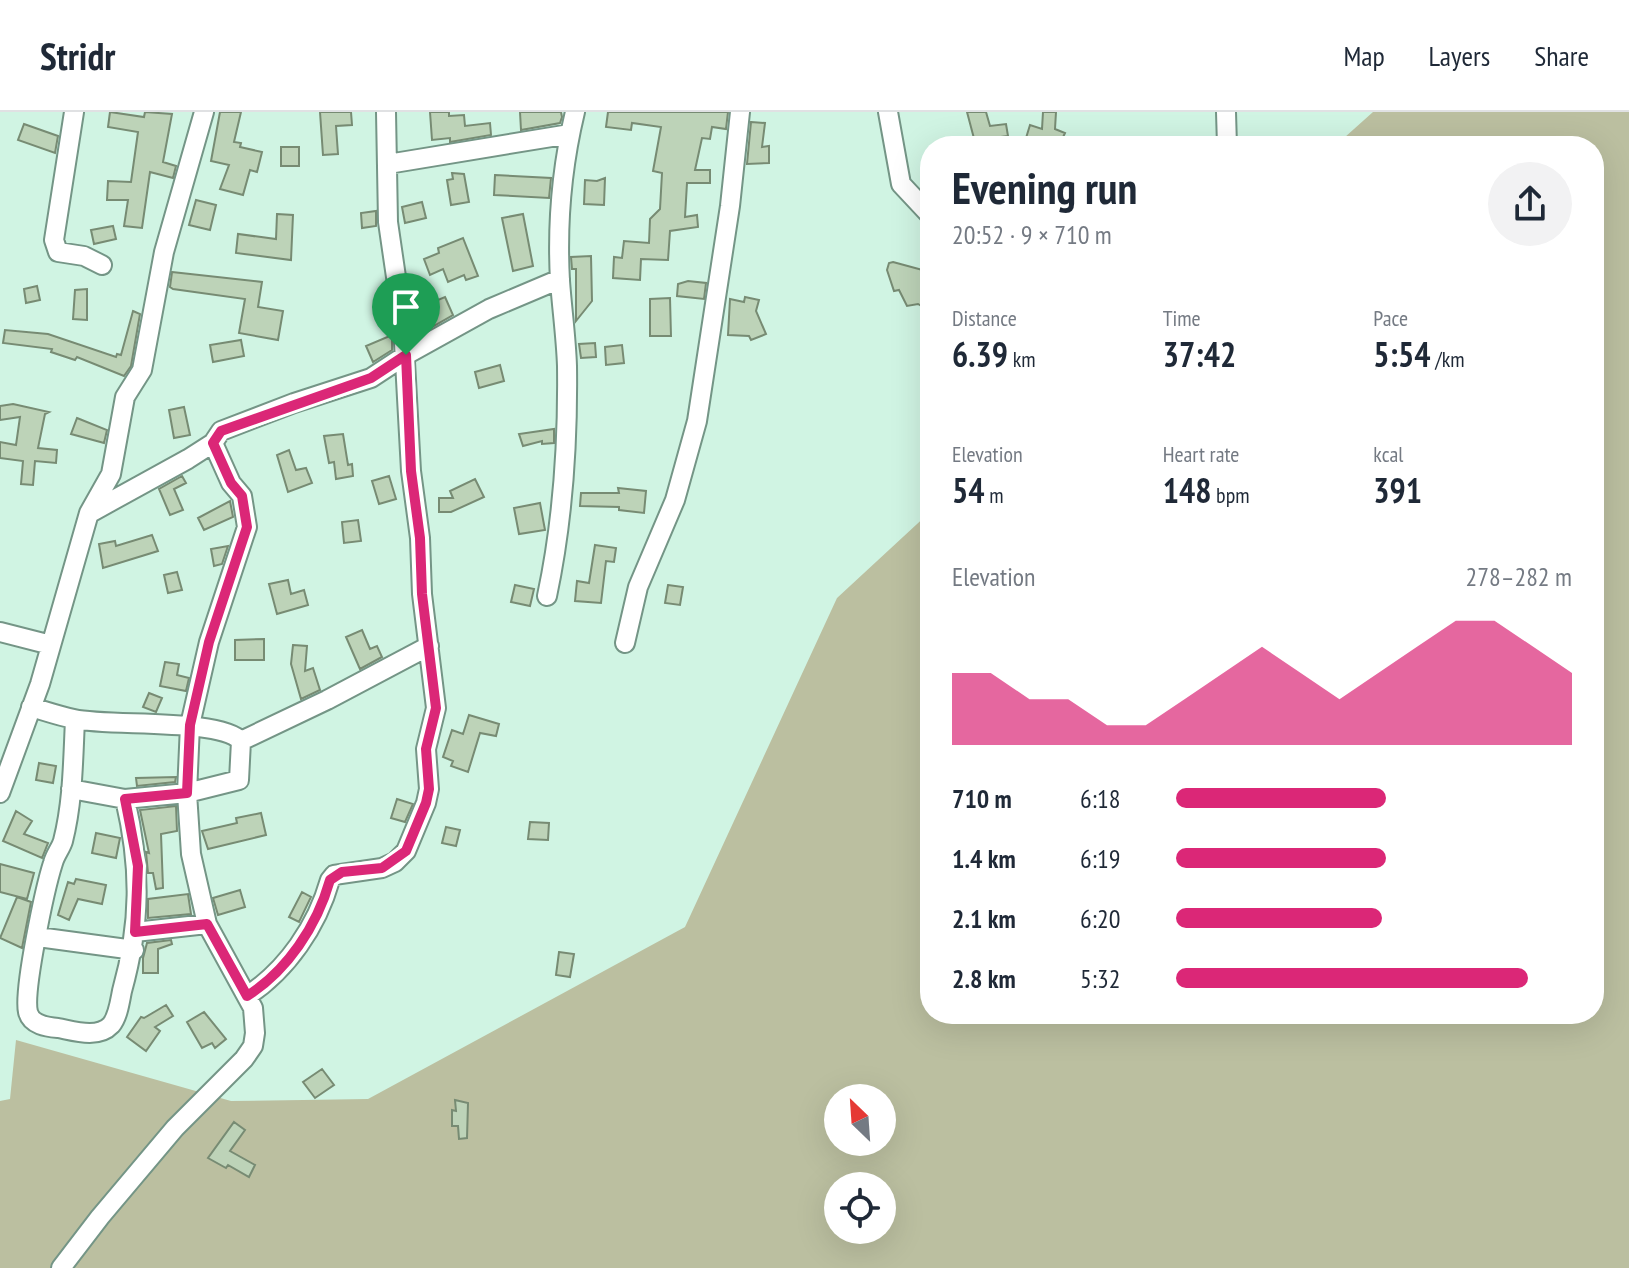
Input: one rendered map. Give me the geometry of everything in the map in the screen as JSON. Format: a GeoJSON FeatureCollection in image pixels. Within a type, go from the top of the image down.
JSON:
{"type":"FeatureCollection","features":[{"type":"Feature","properties":{"kind":"street"},"geometry":{"type":"LineString","coordinates":[[74,112],[55,248],[58,252],[93,259],[102,265]]}},
{"type":"Feature","properties":{"kind":"street"},"geometry":{"type":"LineString","coordinates":[[0,793],[51,645],[89,513],[111,474],[125,397],[142,370],[164,252],[204,112]]}},
{"type":"Feature","properties":{"kind":"street"},"geometry":{"type":"LineString","coordinates":[[247,996],[280,968],[313,925],[334,875],[382,868],[406,851],[429,789],[426,749],[436,708],[411,471],[406,355],[388,222],[386,112]]}},
{"type":"Feature","properties":{"kind":"street"},"geometry":{"type":"LineString","coordinates":[[547,596],[563,481],[567,407],[565,322],[560,279],[562,199],[575,112]]}},
{"type":"Feature","properties":{"kind":"street"},"geometry":{"type":"LineString","coordinates":[[625,643],[638,587],[689,460],[730,206],[740,112]]}},
{"type":"Feature","properties":{"kind":"street"},"geometry":{"type":"LineString","coordinates":[[888,112],[901,184],[920,204]]}},
{"type":"Feature","properties":{"kind":"street"},"geometry":{"type":"LineString","coordinates":[[1226,112],[1227,136]]}},
{"type":"Feature","properties":{"kind":"street"},"geometry":{"type":"LineString","coordinates":[[388,164],[570,134]]}},
{"type":"Feature","properties":{"kind":"street"},"geometry":{"type":"LineString","coordinates":[[89,513],[169,471],[213,443],[221,431],[371,378],[489,309],[560,279]]}},
{"type":"Feature","properties":{"kind":"street"},"geometry":{"type":"LineString","coordinates":[[61,1268],[175,1128],[244,1059],[253,1046],[253,1008],[207,924],[191,854],[187,793],[190,725],[209,642],[247,527],[242,496],[231,483],[213,443]]}},
{"type":"Feature","properties":{"kind":"street"},"geometry":{"type":"LineString","coordinates":[[1,635],[51,645]]}},
{"type":"Feature","properties":{"kind":"street"},"geometry":{"type":"LineString","coordinates":[[241,741],[429,646]]}},
{"type":"Feature","properties":{"kind":"street"},"geometry":{"type":"LineString","coordinates":[[31,707],[75,720],[190,725],[234,736],[241,741]]}},
{"type":"Feature","properties":{"kind":"street"},"geometry":{"type":"LineString","coordinates":[[75,720],[71,789],[62,844],[52,865],[29,985],[28,1010],[31,1019],[43,1026],[87,1033],[101,1031],[111,1025],[134,941],[138,866],[125,799]]}},
{"type":"Feature","properties":{"kind":"street"},"geometry":{"type":"LineString","coordinates":[[71,789],[125,799],[187,793],[239,780],[241,741]]}},
{"type":"Feature","properties":{"kind":"street"},"geometry":{"type":"LineString","coordinates":[[38,937],[134,941],[207,924]]}},
{"type":"Feature","properties":{"kind":"green space"},"geometry":{"type":"Polygon","coordinates":[[[1373,112],[1629,112],[1629,1268],[0,1268],[0,1101],[10,1099],[16,1040],[231,1101],[368,1099],[685,927],[837,598],[920,521],[920,1024],[1604,1024],[1604,136],[1346,136],[1373,112]]]}},
{"type":"Feature","properties":{"kind":"building"},"geometry":{"type":"Polygon","coordinates":[[[110,112],[144,117],[145,112],[172,114],[163,162],[176,166],[173,178],[150,172],[142,228],[124,226],[128,200],[107,200],[108,181],[131,182],[138,132],[108,127],[110,112]]]}},
{"type":"Feature","properties":{"kind":"building"},"geometry":{"type":"Polygon","coordinates":[[[220,112],[241,112],[234,142],[241,143],[240,147],[262,152],[257,172],[250,170],[243,195],[220,189],[229,165],[211,161],[220,112]]]}},
{"type":"Feature","properties":{"kind":"building"},"geometry":{"type":"Polygon","coordinates":[[[320,112],[351,112],[352,125],[336,126],[338,154],[323,155],[320,112]]]}},
{"type":"Feature","properties":{"kind":"building"},"geometry":{"type":"Polygon","coordinates":[[[430,112],[464,115],[465,126],[490,123],[491,135],[450,142],[450,138],[432,140],[430,112]]]}},
{"type":"Feature","properties":{"kind":"building"},"geometry":{"type":"Polygon","coordinates":[[[520,112],[561,112],[562,117],[560,123],[521,130],[520,112]]]}},
{"type":"Feature","properties":{"kind":"building"},"geometry":{"type":"Polygon","coordinates":[[[608,112],[728,112],[726,129],[712,127],[710,139],[702,138],[695,170],[710,170],[710,183],[687,183],[685,217],[697,215],[698,227],[670,231],[668,260],[641,259],[640,280],[613,278],[614,257],[622,258],[624,241],[649,243],[650,219],[660,209],[662,173],[653,171],[661,127],[632,123],[631,130],[606,127],[608,112]]]}},
{"type":"Feature","properties":{"kind":"building"},"geometry":{"type":"Polygon","coordinates":[[[967,112],[986,112],[990,126],[1006,124],[1008,136],[973,136],[967,112]]]}},
{"type":"Feature","properties":{"kind":"building"},"geometry":{"type":"Polygon","coordinates":[[[1043,112],[1056,112],[1055,129],[1065,133],[1064,136],[1027,136],[1030,125],[1042,129],[1043,112]]]}},
{"type":"Feature","properties":{"kind":"building"},"geometry":{"type":"Polygon","coordinates":[[[751,122],[765,123],[762,147],[769,146],[769,163],[747,164],[751,122]]]}},
{"type":"Feature","properties":{"kind":"building"},"geometry":{"type":"Polygon","coordinates":[[[24,124],[58,136],[55,153],[18,140],[24,124]]]}},
{"type":"Feature","properties":{"kind":"building"},"geometry":{"type":"Polygon","coordinates":[[[281,147],[299,147],[299,166],[281,166],[281,147]]]}},
{"type":"Feature","properties":{"kind":"building"},"geometry":{"type":"Polygon","coordinates":[[[452,173],[464,174],[469,202],[451,205],[447,180],[453,179],[452,173]]]}},
{"type":"Feature","properties":{"kind":"building"},"geometry":{"type":"Polygon","coordinates":[[[495,175],[551,178],[549,198],[494,195],[495,175]]]}},
{"type":"Feature","properties":{"kind":"building"},"geometry":{"type":"Polygon","coordinates":[[[605,178],[604,205],[584,204],[585,180],[605,178]]]}},
{"type":"Feature","properties":{"kind":"building"},"geometry":{"type":"Polygon","coordinates":[[[196,200],[216,205],[210,230],[189,225],[196,200]]]}},
{"type":"Feature","properties":{"kind":"building"},"geometry":{"type":"Polygon","coordinates":[[[422,202],[426,218],[405,223],[402,207],[422,202]]]}},
{"type":"Feature","properties":{"kind":"building"},"geometry":{"type":"Polygon","coordinates":[[[376,211],[376,226],[362,228],[361,213],[376,211]]]}},
{"type":"Feature","properties":{"kind":"building"},"geometry":{"type":"Polygon","coordinates":[[[277,214],[293,215],[291,260],[236,253],[238,234],[276,239],[277,214]]]}},
{"type":"Feature","properties":{"kind":"building"},"geometry":{"type":"Polygon","coordinates":[[[523,214],[533,266],[513,271],[502,218],[523,214]]]}},
{"type":"Feature","properties":{"kind":"building"},"geometry":{"type":"Polygon","coordinates":[[[113,226],[116,239],[94,244],[91,230],[113,226]]]}},
{"type":"Feature","properties":{"kind":"building"},"geometry":{"type":"Polygon","coordinates":[[[463,238],[478,276],[466,280],[464,275],[448,282],[443,269],[430,275],[424,259],[439,253],[438,248],[463,238]]]}},
{"type":"Feature","properties":{"kind":"building"},"geometry":{"type":"Polygon","coordinates":[[[591,256],[592,301],[576,321],[576,269],[572,269],[571,257],[591,256]]]}},
{"type":"Feature","properties":{"kind":"building"},"geometry":{"type":"Polygon","coordinates":[[[889,263],[920,269],[920,305],[907,306],[899,290],[894,291],[887,270],[889,263]]]}},
{"type":"Feature","properties":{"kind":"building"},"geometry":{"type":"Polygon","coordinates":[[[172,272],[262,282],[258,307],[283,311],[278,340],[239,333],[245,299],[173,289],[170,287],[172,272]]]}},
{"type":"Feature","properties":{"kind":"building"},"geometry":{"type":"Polygon","coordinates":[[[688,281],[706,283],[704,299],[677,296],[678,284],[688,281]]]}},
{"type":"Feature","properties":{"kind":"building"},"geometry":{"type":"Polygon","coordinates":[[[37,286],[40,300],[26,303],[24,289],[37,286]]]}},
{"type":"Feature","properties":{"kind":"building"},"geometry":{"type":"Polygon","coordinates":[[[87,289],[87,320],[73,319],[75,290],[87,289]]]}},
{"type":"Feature","properties":{"kind":"building"},"geometry":{"type":"Polygon","coordinates":[[[445,297],[453,315],[425,331],[416,309],[445,297]]]}},
{"type":"Feature","properties":{"kind":"building"},"geometry":{"type":"Polygon","coordinates":[[[745,297],[759,300],[756,311],[766,334],[751,340],[749,336],[728,335],[730,299],[744,302],[745,297]]]}},
{"type":"Feature","properties":{"kind":"building"},"geometry":{"type":"Polygon","coordinates":[[[670,298],[671,336],[650,336],[650,299],[670,298]]]}},
{"type":"Feature","properties":{"kind":"building"},"geometry":{"type":"Polygon","coordinates":[[[133,311],[140,314],[131,366],[124,376],[77,357],[75,360],[51,352],[52,349],[3,343],[5,330],[48,334],[116,357],[117,354],[121,355],[133,311]]]}},
{"type":"Feature","properties":{"kind":"building"},"geometry":{"type":"Polygon","coordinates":[[[392,335],[392,350],[373,362],[366,346],[392,335]]]}},
{"type":"Feature","properties":{"kind":"building"},"geometry":{"type":"Polygon","coordinates":[[[241,340],[244,356],[213,362],[210,345],[241,340]]]}},
{"type":"Feature","properties":{"kind":"building"},"geometry":{"type":"Polygon","coordinates":[[[595,343],[596,357],[581,358],[579,344],[595,343]]]}},
{"type":"Feature","properties":{"kind":"building"},"geometry":{"type":"Polygon","coordinates":[[[622,345],[624,363],[606,365],[605,347],[622,345]]]}},
{"type":"Feature","properties":{"kind":"building"},"geometry":{"type":"Polygon","coordinates":[[[500,365],[504,381],[479,388],[475,372],[500,365]]]}},
{"type":"Feature","properties":{"kind":"building"},"geometry":{"type":"Polygon","coordinates":[[[13,404],[49,412],[45,414],[38,448],[57,450],[56,463],[35,461],[33,485],[21,484],[23,461],[0,458],[0,442],[16,445],[20,417],[0,420],[0,406],[13,404]]]}},
{"type":"Feature","properties":{"kind":"building"},"geometry":{"type":"Polygon","coordinates":[[[184,407],[190,435],[174,438],[169,410],[184,407]]]}},
{"type":"Feature","properties":{"kind":"building"},"geometry":{"type":"Polygon","coordinates":[[[77,418],[107,430],[104,443],[71,434],[77,418]]]}},
{"type":"Feature","properties":{"kind":"building"},"geometry":{"type":"Polygon","coordinates":[[[554,429],[554,443],[542,444],[542,441],[523,446],[519,434],[554,429]]]}},
{"type":"Feature","properties":{"kind":"building"},"geometry":{"type":"Polygon","coordinates":[[[343,434],[353,476],[336,479],[334,462],[329,463],[324,436],[343,434]]]}},
{"type":"Feature","properties":{"kind":"building"},"geometry":{"type":"Polygon","coordinates":[[[289,450],[296,470],[306,468],[312,483],[288,492],[277,455],[289,450]]]}},
{"type":"Feature","properties":{"kind":"building"},"geometry":{"type":"Polygon","coordinates":[[[182,476],[186,483],[174,489],[183,510],[170,515],[159,489],[182,476]]]}},
{"type":"Feature","properties":{"kind":"building"},"geometry":{"type":"Polygon","coordinates":[[[389,476],[396,499],[379,504],[372,481],[389,476]]]}},
{"type":"Feature","properties":{"kind":"building"},"geometry":{"type":"Polygon","coordinates":[[[475,479],[484,497],[451,512],[439,512],[439,498],[453,498],[450,491],[475,479]]]}},
{"type":"Feature","properties":{"kind":"building"},"geometry":{"type":"Polygon","coordinates":[[[618,488],[646,491],[644,513],[619,510],[619,507],[580,506],[581,493],[619,493],[618,488]]]}},
{"type":"Feature","properties":{"kind":"building"},"geometry":{"type":"Polygon","coordinates":[[[230,501],[233,517],[204,530],[198,518],[230,501]]]}},
{"type":"Feature","properties":{"kind":"building"},"geometry":{"type":"Polygon","coordinates":[[[540,503],[545,530],[519,534],[514,508],[540,503]]]}},
{"type":"Feature","properties":{"kind":"building"},"geometry":{"type":"Polygon","coordinates":[[[358,520],[361,541],[344,543],[342,522],[358,520]]]}},
{"type":"Feature","properties":{"kind":"building"},"geometry":{"type":"Polygon","coordinates":[[[152,535],[158,551],[103,568],[99,544],[115,541],[116,546],[152,535]]]}},
{"type":"Feature","properties":{"kind":"building"},"geometry":{"type":"Polygon","coordinates":[[[595,545],[616,548],[614,562],[606,561],[601,603],[575,601],[577,581],[589,583],[595,545]]]}},
{"type":"Feature","properties":{"kind":"building"},"geometry":{"type":"Polygon","coordinates":[[[228,546],[222,564],[214,566],[211,549],[228,546]]]}},
{"type":"Feature","properties":{"kind":"building"},"geometry":{"type":"Polygon","coordinates":[[[177,572],[182,590],[168,593],[164,575],[177,572]]]}},
{"type":"Feature","properties":{"kind":"building"},"geometry":{"type":"Polygon","coordinates":[[[288,580],[291,594],[304,590],[308,605],[277,614],[269,584],[288,580]]]}},
{"type":"Feature","properties":{"kind":"building"},"geometry":{"type":"Polygon","coordinates":[[[515,585],[534,589],[530,606],[511,602],[515,585]]]}},
{"type":"Feature","properties":{"kind":"building"},"geometry":{"type":"Polygon","coordinates":[[[668,585],[683,587],[680,605],[665,603],[668,585]]]}},
{"type":"Feature","properties":{"kind":"building"},"geometry":{"type":"Polygon","coordinates":[[[362,630],[370,649],[377,646],[382,657],[360,669],[346,637],[362,630]]]}},
{"type":"Feature","properties":{"kind":"building"},"geometry":{"type":"Polygon","coordinates":[[[264,639],[264,660],[235,660],[235,640],[264,639]]]}},
{"type":"Feature","properties":{"kind":"building"},"geometry":{"type":"Polygon","coordinates":[[[293,645],[307,646],[305,671],[313,668],[320,690],[301,699],[291,664],[293,645]]]}},
{"type":"Feature","properties":{"kind":"building"},"geometry":{"type":"Polygon","coordinates":[[[165,662],[179,664],[177,675],[189,678],[186,691],[160,686],[165,662]]]}},
{"type":"Feature","properties":{"kind":"building"},"geometry":{"type":"Polygon","coordinates":[[[149,693],[162,698],[156,712],[143,707],[149,693]]]}},
{"type":"Feature","properties":{"kind":"building"},"geometry":{"type":"Polygon","coordinates":[[[469,715],[499,724],[496,736],[480,733],[468,772],[451,766],[453,761],[443,757],[452,730],[463,734],[469,715]]]}},
{"type":"Feature","properties":{"kind":"building"},"geometry":{"type":"Polygon","coordinates":[[[39,763],[56,766],[53,783],[36,780],[39,763]]]}},
{"type":"Feature","properties":{"kind":"building"},"geometry":{"type":"Polygon","coordinates":[[[176,777],[175,782],[137,786],[136,778],[176,777]]]}},
{"type":"Feature","properties":{"kind":"building"},"geometry":{"type":"Polygon","coordinates":[[[397,799],[413,804],[405,822],[391,818],[397,799]]]}},
{"type":"Feature","properties":{"kind":"building"},"geometry":{"type":"Polygon","coordinates":[[[176,806],[177,831],[161,834],[163,888],[156,889],[153,873],[148,873],[146,852],[149,853],[140,810],[176,806]]]}},
{"type":"Feature","properties":{"kind":"building"},"geometry":{"type":"Polygon","coordinates":[[[16,811],[32,821],[24,834],[48,843],[42,858],[3,841],[16,811]]]}},
{"type":"Feature","properties":{"kind":"building"},"geometry":{"type":"Polygon","coordinates":[[[261,813],[266,835],[208,849],[202,831],[237,823],[236,818],[261,813]]]}},
{"type":"Feature","properties":{"kind":"building"},"geometry":{"type":"Polygon","coordinates":[[[530,822],[549,823],[548,840],[528,839],[530,822]]]}},
{"type":"Feature","properties":{"kind":"building"},"geometry":{"type":"Polygon","coordinates":[[[446,827],[460,830],[456,846],[442,843],[446,827]]]}},
{"type":"Feature","properties":{"kind":"building"},"geometry":{"type":"Polygon","coordinates":[[[96,833],[120,838],[116,858],[92,853],[96,833]]]}},
{"type":"Feature","properties":{"kind":"building"},"geometry":{"type":"Polygon","coordinates":[[[0,864],[34,873],[27,899],[0,892],[0,864]]]}},
{"type":"Feature","properties":{"kind":"building"},"geometry":{"type":"Polygon","coordinates":[[[76,879],[106,885],[102,904],[78,899],[69,920],[58,915],[68,882],[74,884],[76,879]]]}},
{"type":"Feature","properties":{"kind":"building"},"geometry":{"type":"Polygon","coordinates":[[[240,890],[245,907],[218,915],[213,898],[240,890]]]}},
{"type":"Feature","properties":{"kind":"building"},"geometry":{"type":"Polygon","coordinates":[[[302,892],[311,897],[299,922],[289,917],[302,892]]]}},
{"type":"Feature","properties":{"kind":"building"},"geometry":{"type":"Polygon","coordinates":[[[188,894],[191,914],[148,918],[148,899],[188,894]]]}},
{"type":"Feature","properties":{"kind":"building"},"geometry":{"type":"Polygon","coordinates":[[[17,897],[31,902],[22,948],[0,938],[17,897]]]}},
{"type":"Feature","properties":{"kind":"building"},"geometry":{"type":"Polygon","coordinates":[[[171,940],[172,944],[158,949],[158,973],[143,973],[147,943],[171,940]]]}},
{"type":"Feature","properties":{"kind":"building"},"geometry":{"type":"Polygon","coordinates":[[[559,952],[574,954],[570,977],[556,975],[559,952]]]}},
{"type":"Feature","properties":{"kind":"building"},"geometry":{"type":"Polygon","coordinates":[[[166,1005],[173,1016],[155,1027],[160,1031],[146,1051],[127,1037],[141,1017],[166,1005]]]}},
{"type":"Feature","properties":{"kind":"building"},"geometry":{"type":"Polygon","coordinates":[[[204,1012],[226,1039],[215,1048],[212,1043],[202,1048],[187,1022],[204,1012]]]}},
{"type":"Feature","properties":{"kind":"building"},"geometry":{"type":"Polygon","coordinates":[[[322,1069],[334,1085],[315,1098],[303,1082],[322,1069]]]}},
{"type":"Feature","properties":{"kind":"building"},"geometry":{"type":"Polygon","coordinates":[[[455,1100],[468,1103],[467,1138],[459,1139],[458,1126],[452,1126],[455,1100]]]}},
{"type":"Feature","properties":{"kind":"building"},"geometry":{"type":"Polygon","coordinates":[[[234,1122],[245,1130],[230,1151],[255,1165],[249,1177],[208,1158],[234,1122]]]}},
{"type":"Feature","properties":{"kind":"route"},"geometry":{"type":"LineString","coordinates":[[406,355],[411,471],[436,708],[426,749],[429,789],[426,803],[406,851],[395,862],[382,868],[334,875],[313,925],[280,968],[247,996],[207,924],[135,932],[138,866],[125,799],[187,793],[190,725],[209,642],[247,527],[242,496],[231,483],[213,443],[221,431],[371,378],[406,355]]}}]}
